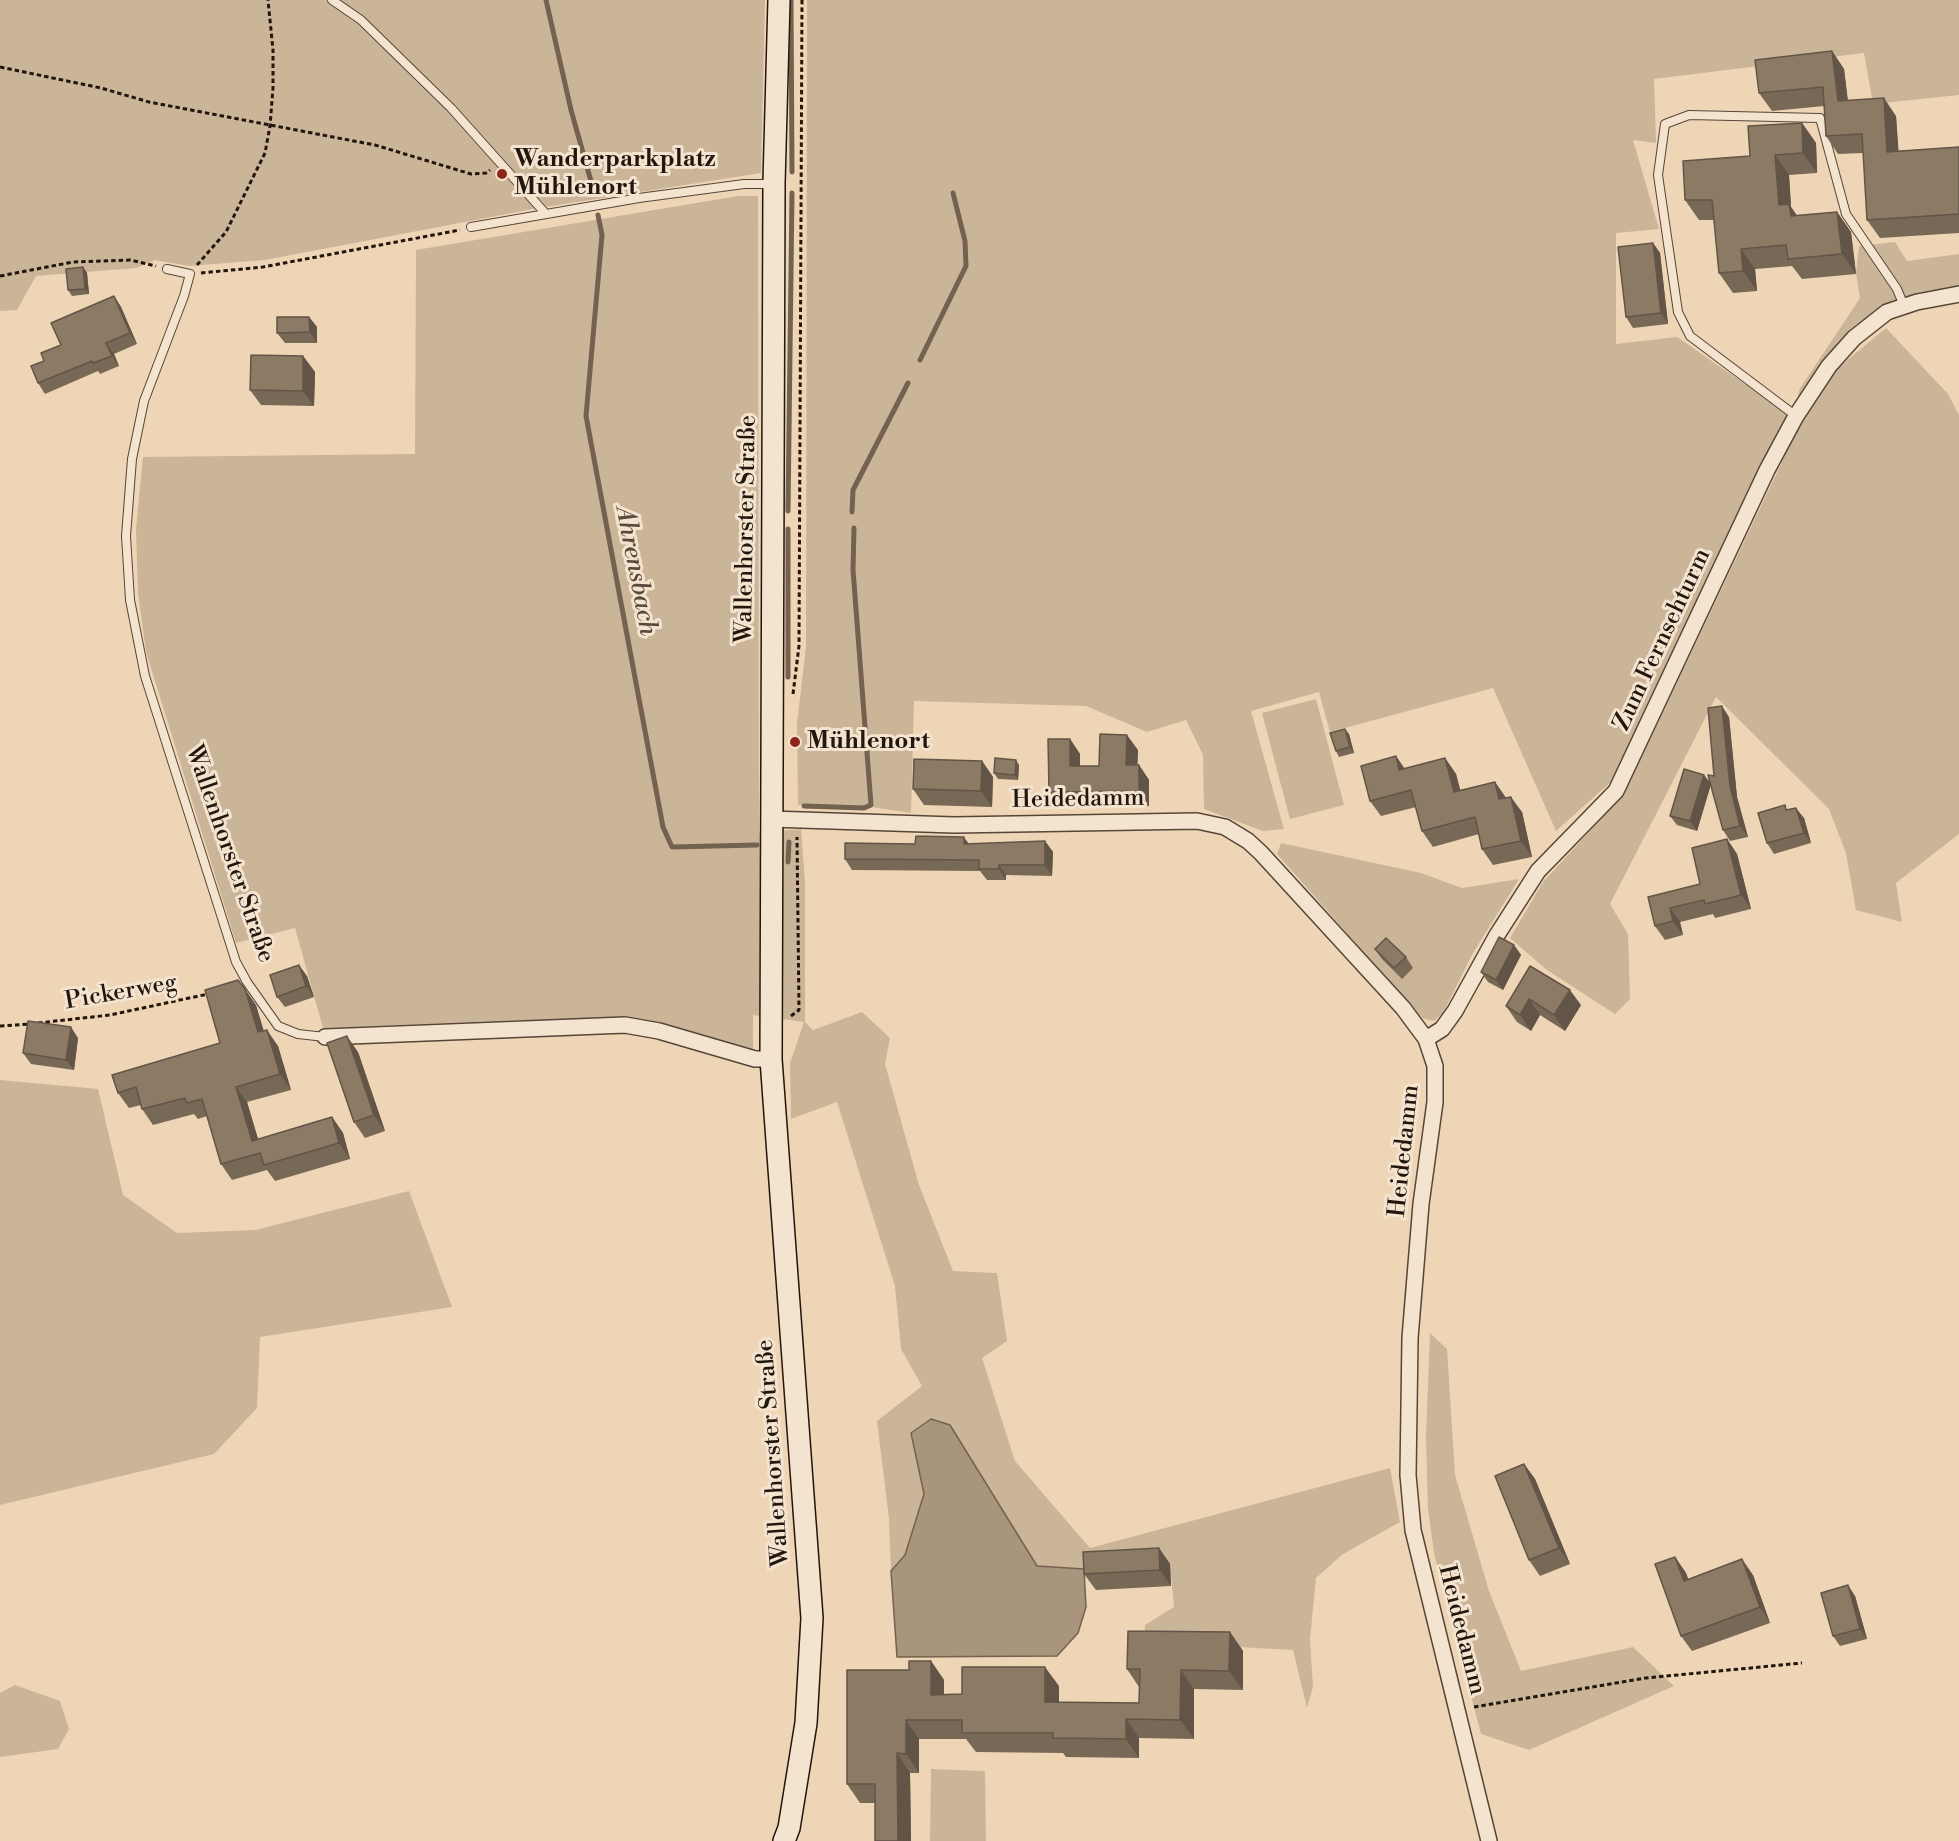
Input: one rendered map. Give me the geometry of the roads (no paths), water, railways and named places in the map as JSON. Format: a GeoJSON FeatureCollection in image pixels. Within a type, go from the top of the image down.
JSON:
{"type":"FeatureCollection","features":[{"type":"Feature","properties":{"kind":"main road","name":"Wallenhorster Straße"},"geometry":{"type":"LineString","coordinates":[[779,0],[774,183],[771,1059],[812,1618],[806,1723],[789,1828],[784,1841]]}},
{"type":"Feature","properties":{"kind":"street","name":"Zum Fernsehturm"},"geometry":{"type":"LineString","coordinates":[[1426,1039],[1442,1029],[1455,1011],[1497,934],[1538,871],[1616,791],[1767,470],[1796,416],[1829,366],[1854,338],[1887,312],[1959,294]]}},
{"type":"Feature","properties":{"kind":"street","name":"Heidedamm"},"geometry":{"type":"LineString","coordinates":[[771,819],[954,825],[1197,821],[1226,827],[1248,841],[1261,853],[1403,1008],[1426,1039],[1436,1066],[1435,1102],[1421,1204],[1410,1338],[1408,1475],[1413,1530],[1489,1841]]}},
{"type":"Feature","properties":{"kind":"street","name":"Wallenhorster Straße"},"geometry":{"type":"LineString","coordinates":[[325,1036],[625,1025],[659,1031],[755,1059],[771,1059]]}},
{"type":"Feature","properties":{"kind":"lane"},"geometry":{"type":"LineString","coordinates":[[332,0],[361,20],[451,108],[545,213]]}},
{"type":"Feature","properties":{"kind":"lane"},"geometry":{"type":"LineString","coordinates":[[1796,416],[1690,336],[1678,312],[1658,175],[1665,124],[1689,115],[1820,118],[1846,214],[1897,289],[1904,306]]}},
{"type":"Feature","properties":{"kind":"lane"},"geometry":{"type":"LineString","coordinates":[[471,227],[545,213],[744,184],[774,183]]}},
{"type":"Feature","properties":{"kind":"lane","name":"Wallenhorster Straße"},"geometry":{"type":"LineString","coordinates":[[166,269],[190,274],[144,401],[132,459],[126,536],[130,600],[145,676],[236,962],[278,1026],[298,1034],[325,1036]]}},
{"type":"Feature","properties":{"kind":"waterway","name":"Ahrensbach"},"geometry":{"type":"LineString","coordinates":[[546,0],[571,110],[594,192]]}},
{"type":"Feature","properties":{"kind":"waterway"},"geometry":{"type":"LineString","coordinates":[[791,0],[792,172]]}},
{"type":"Feature","properties":{"kind":"waterway"},"geometry":{"type":"LineString","coordinates":[[788,511],[792,193]]}},
{"type":"Feature","properties":{"kind":"waterway"},"geometry":{"type":"LineString","coordinates":[[920,360],[966,266],[965,241],[953,193]]}},
{"type":"Feature","properties":{"kind":"waterway","name":"Ahrensbach"},"geometry":{"type":"LineString","coordinates":[[598,215],[602,235],[586,416],[663,827],[672,847],[757,845]]}},
{"type":"Feature","properties":{"kind":"waterway"},"geometry":{"type":"LineString","coordinates":[[852,512],[853,490],[908,383]]}},
{"type":"Feature","properties":{"kind":"waterway"},"geometry":{"type":"LineString","coordinates":[[804,806],[864,808],[871,805],[853,570],[854,528]]}},
{"type":"Feature","properties":{"kind":"waterway"},"geometry":{"type":"LineString","coordinates":[[788,529],[788,677]]}},
{"type":"Feature","properties":{"kind":"waterway","name":"Ahrensbach"},"geometry":{"type":"LineString","coordinates":[[788,862],[789,842]]}},
{"type":"Feature","properties":{"kind":"place","name":"Wanderparkplatz Mühlenort"},"geometry":{"type":"Point","coordinates":[502,174]}},
{"type":"Feature","properties":{"kind":"place","name":"Mühlenort"},"geometry":{"type":"Point","coordinates":[795,742]}}]}
